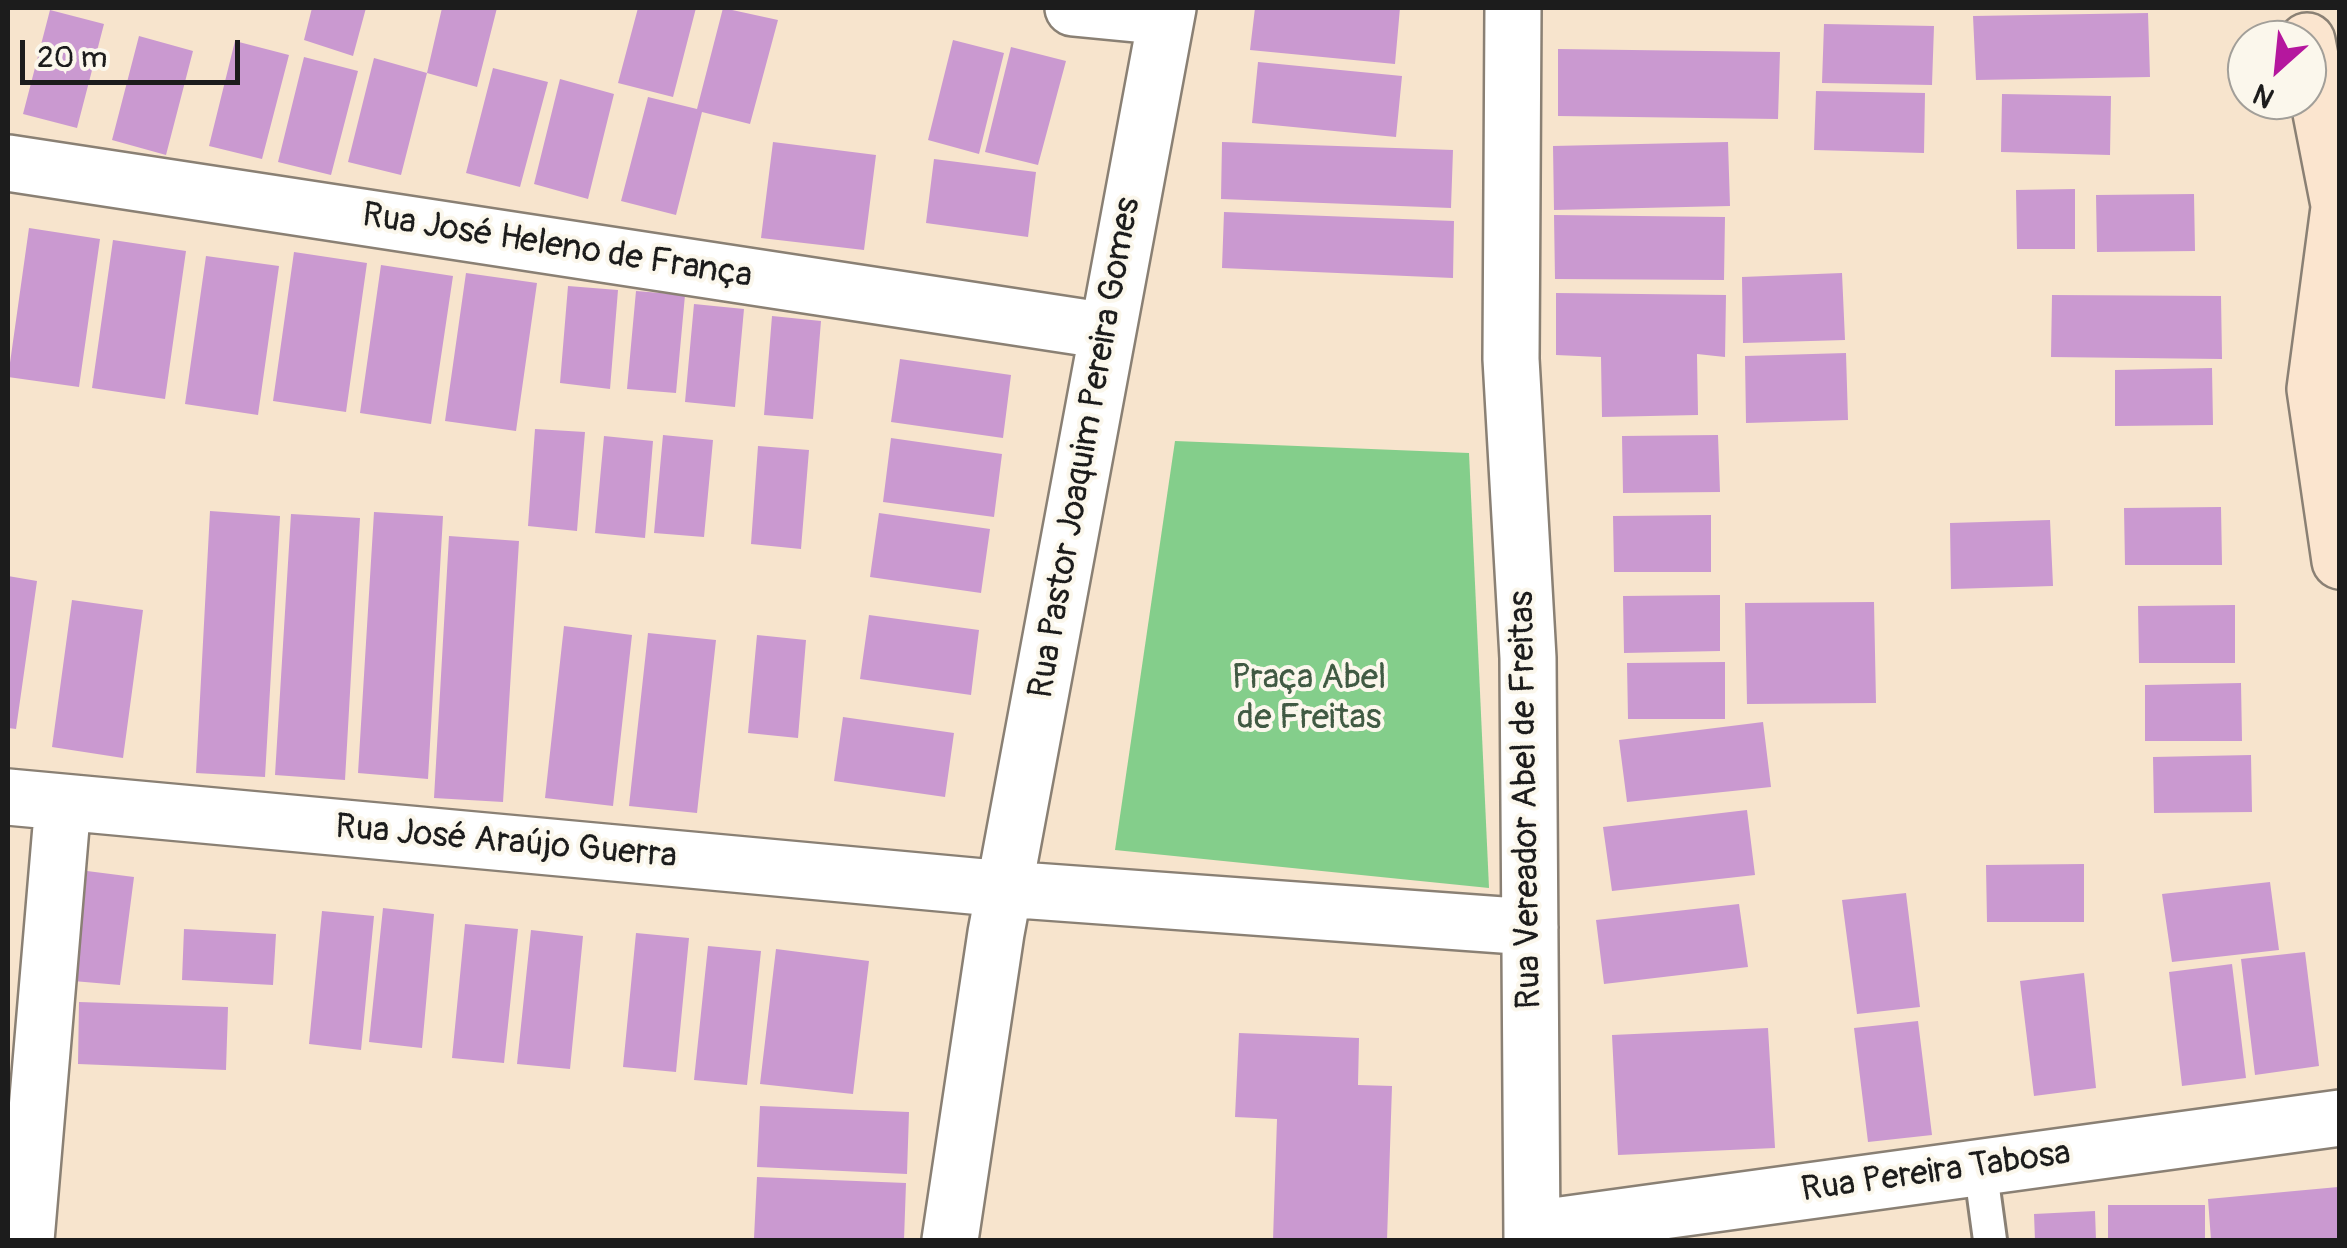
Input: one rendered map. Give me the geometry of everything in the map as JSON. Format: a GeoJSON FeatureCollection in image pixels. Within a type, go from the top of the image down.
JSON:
{"type":"FeatureCollection","features":[{"type":"Feature","properties":{"kind":"main road"},"geometry":{"type":"LineString","coordinates":[[2322,120],[2339,209],[2314,389],[2340,560]]}},
{"type":"Feature","properties":{"kind":"street"},"geometry":{"type":"LineString","coordinates":[[1073,8],[1167,12]]}},
{"type":"Feature","properties":{"kind":"street","name":"Rua Vereador Abel de Freitas"},"geometry":{"type":"LineString","coordinates":[[1513,8],[1511,359],[1528,658],[1532,1235]]}},
{"type":"Feature","properties":{"kind":"street","name":"Rua Pastor Joaquim Pereira Gomes"},"geometry":{"type":"LineString","coordinates":[[950,1240],[1005,889],[1167,12]]}},
{"type":"Feature","properties":{"kind":"street","name":"Rua José Heleno de França"},"geometry":{"type":"LineString","coordinates":[[8,163],[1107,330]]}},
{"type":"Feature","properties":{"kind":"street","name":"Rua José Araújo Guerra"},"geometry":{"type":"LineString","coordinates":[[8,798],[1005,889]]}},
{"type":"Feature","properties":{"kind":"street"},"geometry":{"type":"LineString","coordinates":[[26,1240],[63,802]]}},
{"type":"Feature","properties":{"kind":"street"},"geometry":{"type":"LineString","coordinates":[[1005,889],[1530,928]]}},
{"type":"Feature","properties":{"kind":"street","name":"Rua Pereira Tabosa"},"geometry":{"type":"LineString","coordinates":[[1532,1235],[1980,1166],[2340,1118]]}},
{"type":"Feature","properties":{"kind":"lane"},"geometry":{"type":"LineString","coordinates":[[1980,1166],[1990,1240]]}},
{"type":"Feature","properties":{"kind":"green space","name":"Praça Abel de Freitas"},"geometry":{"type":"Polygon","coordinates":[[[1175,441],[1469,453],[1489,888],[1115,850],[1175,441]]]}},
{"type":"Feature","properties":{"kind":"building"},"geometry":{"type":"Polygon","coordinates":[[[312,8],[366,8],[353,56],[304,40],[312,8]]]}},
{"type":"Feature","properties":{"kind":"building"},"geometry":{"type":"Polygon","coordinates":[[[442,8],[497,8],[477,87],[427,73],[442,8]]]}},
{"type":"Feature","properties":{"kind":"building"},"geometry":{"type":"Polygon","coordinates":[[[638,8],[696,8],[673,97],[618,83],[638,8]]]}},
{"type":"Feature","properties":{"kind":"building"},"geometry":{"type":"Polygon","coordinates":[[[723,8],[778,20],[750,124],[702,112],[676,215],[621,201],[648,97],[697,109],[723,8]]]}},
{"type":"Feature","properties":{"kind":"building"},"geometry":{"type":"Polygon","coordinates":[[[1255,8],[1400,8],[1395,64],[1250,50],[1255,8]]]}},
{"type":"Feature","properties":{"kind":"building"},"geometry":{"type":"Polygon","coordinates":[[[50,10],[104,24],[77,128],[23,114],[50,10]]]}},
{"type":"Feature","properties":{"kind":"building"},"geometry":{"type":"Polygon","coordinates":[[[2148,13],[2150,77],[1976,80],[1973,16],[2148,13]]]}},
{"type":"Feature","properties":{"kind":"building"},"geometry":{"type":"Polygon","coordinates":[[[1824,24],[1934,26],[1932,85],[1822,83],[1824,24]]]}},
{"type":"Feature","properties":{"kind":"building"},"geometry":{"type":"Polygon","coordinates":[[[139,36],[193,51],[166,155],[112,140],[139,36]]]}},
{"type":"Feature","properties":{"kind":"building"},"geometry":{"type":"Polygon","coordinates":[[[953,40],[1004,53],[979,154],[928,140],[953,40]]]}},
{"type":"Feature","properties":{"kind":"building"},"geometry":{"type":"Polygon","coordinates":[[[235,41],[289,55],[262,159],[209,146],[235,41]]]}},
{"type":"Feature","properties":{"kind":"building"},"geometry":{"type":"Polygon","coordinates":[[[1011,47],[1066,61],[1038,165],[985,152],[1011,47]]]}},
{"type":"Feature","properties":{"kind":"building"},"geometry":{"type":"Polygon","coordinates":[[[1558,49],[1780,52],[1778,119],[1558,116],[1558,49]]]}},
{"type":"Feature","properties":{"kind":"building"},"geometry":{"type":"Polygon","coordinates":[[[304,57],[358,71],[331,175],[278,162],[304,57]]]}},
{"type":"Feature","properties":{"kind":"building"},"geometry":{"type":"Polygon","coordinates":[[[374,58],[427,73],[401,175],[348,162],[374,58]]]}},
{"type":"Feature","properties":{"kind":"building"},"geometry":{"type":"Polygon","coordinates":[[[1258,62],[1402,76],[1396,137],[1252,123],[1258,62]]]}},
{"type":"Feature","properties":{"kind":"building"},"geometry":{"type":"Polygon","coordinates":[[[493,68],[548,82],[520,187],[466,173],[493,68]]]}},
{"type":"Feature","properties":{"kind":"building"},"geometry":{"type":"Polygon","coordinates":[[[560,79],[614,94],[588,199],[534,184],[560,79]]]}},
{"type":"Feature","properties":{"kind":"building"},"geometry":{"type":"Polygon","coordinates":[[[1816,91],[1925,93],[1924,153],[1814,150],[1816,91]]]}},
{"type":"Feature","properties":{"kind":"building"},"geometry":{"type":"Polygon","coordinates":[[[2002,94],[2111,96],[2110,155],[2001,152],[2002,94]]]}},
{"type":"Feature","properties":{"kind":"building"},"geometry":{"type":"Polygon","coordinates":[[[773,142],[876,155],[864,250],[761,238],[773,142]]]}},
{"type":"Feature","properties":{"kind":"building"},"geometry":{"type":"Polygon","coordinates":[[[1222,142],[1453,150],[1451,208],[1221,199],[1222,142]]]}},
{"type":"Feature","properties":{"kind":"building"},"geometry":{"type":"Polygon","coordinates":[[[1728,142],[1730,206],[1554,210],[1553,146],[1728,142]]]}},
{"type":"Feature","properties":{"kind":"building"},"geometry":{"type":"Polygon","coordinates":[[[934,159],[1036,172],[1028,237],[926,223],[934,159]]]}},
{"type":"Feature","properties":{"kind":"building"},"geometry":{"type":"Polygon","coordinates":[[[2075,189],[2075,249],[2017,249],[2016,190],[2075,189]]]}},
{"type":"Feature","properties":{"kind":"building"},"geometry":{"type":"Polygon","coordinates":[[[2194,194],[2195,251],[2097,252],[2096,195],[2194,194]]]}},
{"type":"Feature","properties":{"kind":"building"},"geometry":{"type":"Polygon","coordinates":[[[1224,212],[1454,221],[1453,278],[1222,268],[1224,212]]]}},
{"type":"Feature","properties":{"kind":"building"},"geometry":{"type":"Polygon","coordinates":[[[1554,215],[1725,217],[1724,280],[1555,279],[1554,215]]]}},
{"type":"Feature","properties":{"kind":"building"},"geometry":{"type":"Polygon","coordinates":[[[29,228],[100,239],[79,387],[8,377],[29,228]]]}},
{"type":"Feature","properties":{"kind":"building"},"geometry":{"type":"Polygon","coordinates":[[[113,240],[186,251],[165,399],[92,388],[113,240]]]}},
{"type":"Feature","properties":{"kind":"building"},"geometry":{"type":"Polygon","coordinates":[[[294,252],[367,263],[346,412],[273,401],[294,252]]]}},
{"type":"Feature","properties":{"kind":"building"},"geometry":{"type":"Polygon","coordinates":[[[206,256],[279,266],[258,415],[185,404],[206,256]]]}},
{"type":"Feature","properties":{"kind":"building"},"geometry":{"type":"Polygon","coordinates":[[[381,265],[453,276],[431,424],[360,413],[381,265]]]}},
{"type":"Feature","properties":{"kind":"building"},"geometry":{"type":"Polygon","coordinates":[[[466,273],[537,283],[516,431],[445,421],[466,273]]]}},
{"type":"Feature","properties":{"kind":"building"},"geometry":{"type":"Polygon","coordinates":[[[1842,273],[1845,340],[1743,343],[1742,277],[1842,273]]]}},
{"type":"Feature","properties":{"kind":"building"},"geometry":{"type":"Polygon","coordinates":[[[568,286],[618,290],[610,389],[560,383],[568,286]]]}},
{"type":"Feature","properties":{"kind":"building"},"geometry":{"type":"Polygon","coordinates":[[[636,291],[685,295],[676,393],[627,389],[636,291]]]}},
{"type":"Feature","properties":{"kind":"building"},"geometry":{"type":"Polygon","coordinates":[[[1556,293],[1726,295],[1725,357],[1697,354],[1698,415],[1602,417],[1601,357],[1556,355],[1556,293]]]}},
{"type":"Feature","properties":{"kind":"building"},"geometry":{"type":"Polygon","coordinates":[[[2052,295],[2221,296],[2222,359],[2051,357],[2052,295]]]}},
{"type":"Feature","properties":{"kind":"building"},"geometry":{"type":"Polygon","coordinates":[[[694,304],[744,309],[735,407],[685,402],[694,304]]]}},
{"type":"Feature","properties":{"kind":"building"},"geometry":{"type":"Polygon","coordinates":[[[772,316],[821,321],[813,419],[764,415],[772,316]]]}},
{"type":"Feature","properties":{"kind":"building"},"geometry":{"type":"Polygon","coordinates":[[[1846,353],[1848,420],[1746,423],[1745,356],[1846,353]]]}},
{"type":"Feature","properties":{"kind":"building"},"geometry":{"type":"Polygon","coordinates":[[[900,359],[1011,375],[1003,438],[891,422],[900,359]]]}},
{"type":"Feature","properties":{"kind":"building"},"geometry":{"type":"Polygon","coordinates":[[[2212,368],[2213,425],[2115,426],[2115,370],[2212,368]]]}},
{"type":"Feature","properties":{"kind":"building"},"geometry":{"type":"Polygon","coordinates":[[[535,429],[585,432],[577,531],[528,526],[535,429]]]}},
{"type":"Feature","properties":{"kind":"building"},"geometry":{"type":"Polygon","coordinates":[[[663,435],[713,440],[704,537],[654,533],[663,435]]]}},
{"type":"Feature","properties":{"kind":"building"},"geometry":{"type":"Polygon","coordinates":[[[1718,435],[1720,492],[1623,493],[1622,436],[1718,435]]]}},
{"type":"Feature","properties":{"kind":"building"},"geometry":{"type":"Polygon","coordinates":[[[604,436],[653,441],[645,538],[595,533],[604,436]]]}},
{"type":"Feature","properties":{"kind":"building"},"geometry":{"type":"Polygon","coordinates":[[[891,438],[1002,454],[994,517],[883,502],[891,438]]]}},
{"type":"Feature","properties":{"kind":"building"},"geometry":{"type":"Polygon","coordinates":[[[758,446],[809,450],[801,549],[751,544],[758,446]]]}},
{"type":"Feature","properties":{"kind":"building"},"geometry":{"type":"Polygon","coordinates":[[[2221,507],[2222,565],[2125,565],[2124,508],[2221,507]]]}},
{"type":"Feature","properties":{"kind":"building"},"geometry":{"type":"Polygon","coordinates":[[[210,511],[280,516],[265,777],[196,773],[210,511]]]}},
{"type":"Feature","properties":{"kind":"building"},"geometry":{"type":"Polygon","coordinates":[[[374,512],[443,516],[428,779],[358,773],[374,512]]]}},
{"type":"Feature","properties":{"kind":"building"},"geometry":{"type":"Polygon","coordinates":[[[879,513],[990,529],[981,593],[870,577],[879,513]]]}},
{"type":"Feature","properties":{"kind":"building"},"geometry":{"type":"Polygon","coordinates":[[[291,514],[360,518],[345,780],[275,775],[291,514]]]}},
{"type":"Feature","properties":{"kind":"building"},"geometry":{"type":"Polygon","coordinates":[[[1711,515],[1711,572],[1614,572],[1613,516],[1711,515]]]}},
{"type":"Feature","properties":{"kind":"building"},"geometry":{"type":"Polygon","coordinates":[[[2050,520],[2053,586],[1951,589],[1950,523],[2050,520]]]}},
{"type":"Feature","properties":{"kind":"building"},"geometry":{"type":"Polygon","coordinates":[[[449,536],[519,541],[503,802],[434,798],[449,536]]]}},
{"type":"Feature","properties":{"kind":"building"},"geometry":{"type":"Polygon","coordinates":[[[8,576],[37,581],[16,729],[8,728],[8,576]]]}},
{"type":"Feature","properties":{"kind":"building"},"geometry":{"type":"Polygon","coordinates":[[[1720,595],[1720,651],[1624,653],[1623,596],[1720,595]]]}},
{"type":"Feature","properties":{"kind":"building"},"geometry":{"type":"Polygon","coordinates":[[[72,600],[143,610],[123,758],[52,747],[72,600]]]}},
{"type":"Feature","properties":{"kind":"building"},"geometry":{"type":"Polygon","coordinates":[[[1874,602],[1876,703],[1747,704],[1745,603],[1874,602]]]}},
{"type":"Feature","properties":{"kind":"building"},"geometry":{"type":"Polygon","coordinates":[[[2235,605],[2235,663],[2139,663],[2138,606],[2235,605]]]}},
{"type":"Feature","properties":{"kind":"building"},"geometry":{"type":"Polygon","coordinates":[[[869,615],[979,630],[971,695],[860,679],[869,615]]]}},
{"type":"Feature","properties":{"kind":"building"},"geometry":{"type":"Polygon","coordinates":[[[564,626],[632,635],[613,806],[545,798],[564,626]]]}},
{"type":"Feature","properties":{"kind":"building"},"geometry":{"type":"Polygon","coordinates":[[[648,633],[716,640],[697,813],[629,806],[648,633]]]}},
{"type":"Feature","properties":{"kind":"building"},"geometry":{"type":"Polygon","coordinates":[[[757,635],[806,640],[798,738],[748,733],[757,635]]]}},
{"type":"Feature","properties":{"kind":"building"},"geometry":{"type":"Polygon","coordinates":[[[1725,662],[1725,719],[1628,719],[1627,663],[1725,662]]]}},
{"type":"Feature","properties":{"kind":"building"},"geometry":{"type":"Polygon","coordinates":[[[2241,683],[2242,741],[2145,741],[2145,685],[2241,683]]]}},
{"type":"Feature","properties":{"kind":"building"},"geometry":{"type":"Polygon","coordinates":[[[843,717],[954,733],[945,797],[834,781],[843,717]]]}},
{"type":"Feature","properties":{"kind":"building"},"geometry":{"type":"Polygon","coordinates":[[[1763,722],[1771,787],[1627,802],[1619,740],[1763,722]]]}},
{"type":"Feature","properties":{"kind":"building"},"geometry":{"type":"Polygon","coordinates":[[[2251,755],[2252,812],[2154,813],[2153,757],[2251,755]]]}},
{"type":"Feature","properties":{"kind":"building"},"geometry":{"type":"Polygon","coordinates":[[[1747,810],[1755,875],[1612,891],[1603,827],[1747,810]]]}},
{"type":"Feature","properties":{"kind":"building"},"geometry":{"type":"Polygon","coordinates":[[[2084,864],[2084,922],[1987,922],[1986,865],[2084,864]]]}},
{"type":"Feature","properties":{"kind":"building"},"geometry":{"type":"Polygon","coordinates":[[[87,871],[134,877],[120,985],[73,981],[87,871]]]}},
{"type":"Feature","properties":{"kind":"building"},"geometry":{"type":"Polygon","coordinates":[[[2270,882],[2279,950],[2172,962],[2162,894],[2270,882]]]}},
{"type":"Feature","properties":{"kind":"building"},"geometry":{"type":"Polygon","coordinates":[[[1906,893],[1920,1007],[1857,1014],[1842,900],[1906,893]]]}},
{"type":"Feature","properties":{"kind":"building"},"geometry":{"type":"Polygon","coordinates":[[[1739,904],[1748,967],[1604,984],[1596,920],[1739,904]]]}},
{"type":"Feature","properties":{"kind":"building"},"geometry":{"type":"Polygon","coordinates":[[[383,908],[434,914],[422,1048],[369,1042],[383,908]]]}},
{"type":"Feature","properties":{"kind":"building"},"geometry":{"type":"Polygon","coordinates":[[[322,911],[374,916],[361,1050],[309,1044],[322,911]]]}},
{"type":"Feature","properties":{"kind":"building"},"geometry":{"type":"Polygon","coordinates":[[[465,924],[518,929],[504,1063],[452,1058],[465,924]]]}},
{"type":"Feature","properties":{"kind":"building"},"geometry":{"type":"Polygon","coordinates":[[[184,929],[276,934],[273,985],[182,980],[184,929]]]}},
{"type":"Feature","properties":{"kind":"building"},"geometry":{"type":"Polygon","coordinates":[[[531,930],[583,936],[570,1069],[517,1064],[531,930]]]}},
{"type":"Feature","properties":{"kind":"building"},"geometry":{"type":"Polygon","coordinates":[[[636,933],[689,938],[676,1072],[623,1067],[636,933]]]}},
{"type":"Feature","properties":{"kind":"building"},"geometry":{"type":"Polygon","coordinates":[[[708,946],[761,951],[747,1085],[694,1080],[708,946]]]}},
{"type":"Feature","properties":{"kind":"building"},"geometry":{"type":"Polygon","coordinates":[[[776,949],[869,961],[853,1094],[760,1084],[776,949]]]}},
{"type":"Feature","properties":{"kind":"building"},"geometry":{"type":"Polygon","coordinates":[[[2305,952],[2319,1066],[2255,1075],[2241,959],[2305,952]]]}},
{"type":"Feature","properties":{"kind":"building"},"geometry":{"type":"Polygon","coordinates":[[[2232,964],[2246,1078],[2182,1086],[2169,972],[2232,964]]]}},
{"type":"Feature","properties":{"kind":"building"},"geometry":{"type":"Polygon","coordinates":[[[2084,973],[2096,1088],[2034,1096],[2020,981],[2084,973]]]}},
{"type":"Feature","properties":{"kind":"building"},"geometry":{"type":"Polygon","coordinates":[[[79,1002],[228,1007],[226,1070],[78,1064],[79,1002]]]}},
{"type":"Feature","properties":{"kind":"building"},"geometry":{"type":"Polygon","coordinates":[[[1918,1021],[1932,1135],[1868,1142],[1854,1028],[1918,1021]]]}},
{"type":"Feature","properties":{"kind":"building"},"geometry":{"type":"Polygon","coordinates":[[[1768,1028],[1775,1148],[1618,1155],[1612,1035],[1768,1028]]]}},
{"type":"Feature","properties":{"kind":"building"},"geometry":{"type":"Polygon","coordinates":[[[1239,1033],[1359,1038],[1358,1085],[1392,1086],[1387,1240],[1273,1240],[1277,1119],[1235,1117],[1239,1033]]]}},
{"type":"Feature","properties":{"kind":"building"},"geometry":{"type":"Polygon","coordinates":[[[760,1106],[909,1112],[907,1174],[757,1167],[760,1106]]]}},
{"type":"Feature","properties":{"kind":"building"},"geometry":{"type":"Polygon","coordinates":[[[757,1177],[906,1183],[904,1240],[754,1238],[757,1177]]]}},
{"type":"Feature","properties":{"kind":"building"},"geometry":{"type":"Polygon","coordinates":[[[2338,1187],[2340,1240],[2211,1240],[2208,1199],[2338,1187]]]}},
{"type":"Feature","properties":{"kind":"building"},"geometry":{"type":"Polygon","coordinates":[[[2108,1205],[2205,1205],[2205,1240],[2108,1240],[2108,1205]]]}},
{"type":"Feature","properties":{"kind":"building"},"geometry":{"type":"Polygon","coordinates":[[[2095,1211],[2096,1240],[2035,1240],[2034,1214],[2095,1211]]]}}]}
